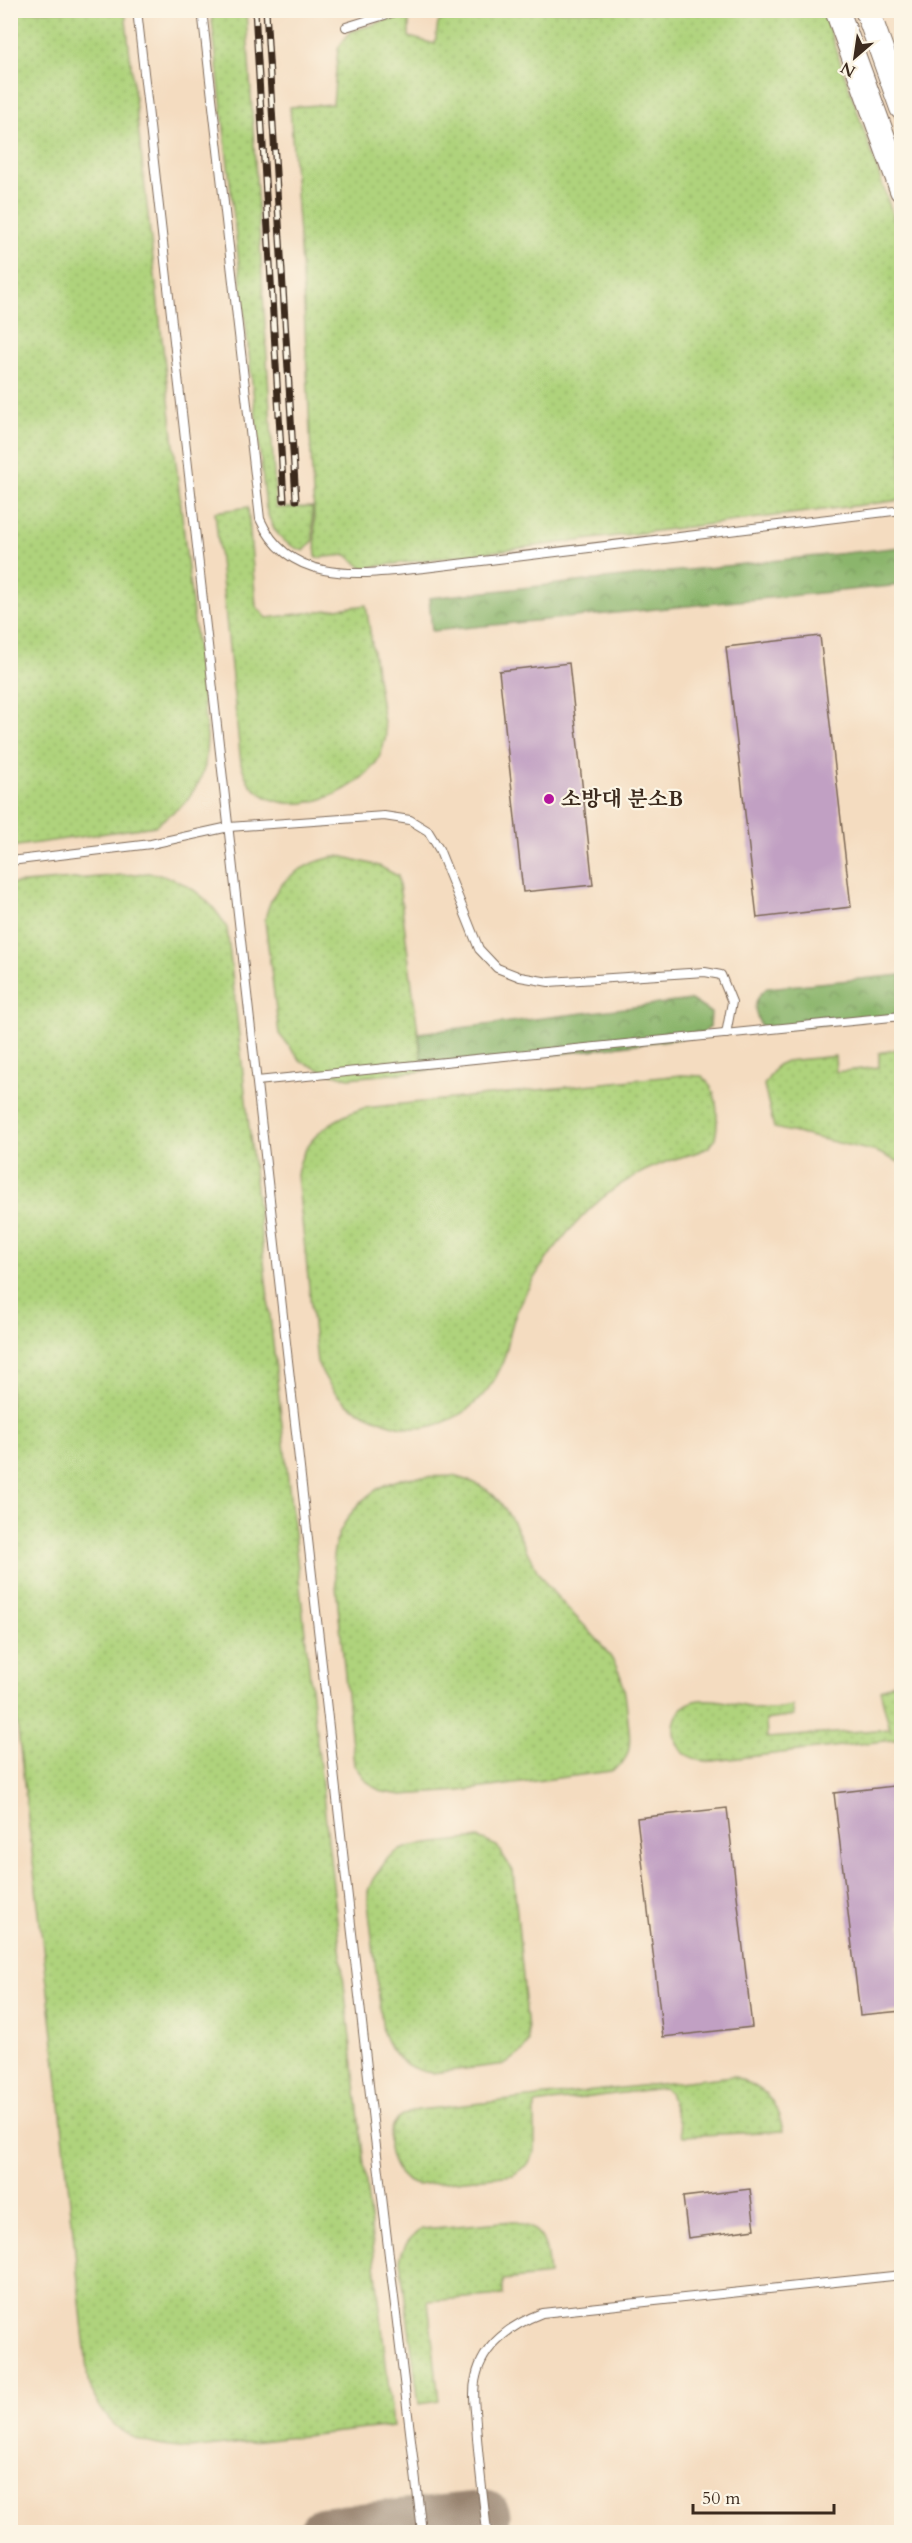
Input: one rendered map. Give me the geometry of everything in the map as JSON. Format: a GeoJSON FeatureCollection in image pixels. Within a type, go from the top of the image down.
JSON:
{"type":"FeatureCollection","features":[{"type":"Feature","properties":{"kind":"street"},"geometry":{"type":"LineString","coordinates":[[837,10],[902,190]]}},
{"type":"Feature","properties":{"kind":"street"},"geometry":{"type":"LineString","coordinates":[[867,10],[902,108]]}},
{"type":"Feature","properties":{"kind":"lane"},"geometry":{"type":"LineString","coordinates":[[137,10],[374,2130],[422,2532]]}},
{"type":"Feature","properties":{"kind":"lane"},"geometry":{"type":"LineString","coordinates":[[202,10],[260,519],[268,537],[281,551],[310,568],[363,574],[902,510]]}},
{"type":"Feature","properties":{"kind":"lane"},"geometry":{"type":"LineString","coordinates":[[346,27],[379,13],[401,10]]}},
{"type":"Feature","properties":{"kind":"lane"},"geometry":{"type":"LineString","coordinates":[[10,861],[151,843],[228,827],[384,816],[410,820],[428,831],[439,849],[479,949],[497,968],[520,977],[549,982],[705,972],[721,975],[732,1002],[726,1034]]}},
{"type":"Feature","properties":{"kind":"lane"},"geometry":{"type":"LineString","coordinates":[[257,1081],[902,1016]]}},
{"type":"Feature","properties":{"kind":"lane"},"geometry":{"type":"LineString","coordinates":[[487,2532],[477,2446],[474,2394],[476,2376],[487,2354],[504,2332],[521,2321],[542,2313],[902,2275]]}},
{"type":"Feature","properties":{"kind":"green space"},"geometry":{"type":"Polygon","coordinates":[[[10,11],[125,11],[207,737],[205,766],[199,782],[186,802],[155,826],[11,847],[10,11]]]}},
{"type":"Feature","properties":{"kind":"green space"},"geometry":{"type":"Polygon","coordinates":[[[211,11],[246,11],[276,508],[312,507],[313,541],[304,551],[283,540],[271,523],[266,508],[211,11]]]}},
{"type":"Feature","properties":{"kind":"green space"},"geometry":{"type":"Polygon","coordinates":[[[450,11],[823,11],[901,239],[901,500],[362,568],[347,555],[316,558],[304,307],[290,107],[333,104],[338,48],[350,32],[409,13],[409,37],[435,44],[438,23],[450,11]]]}},
{"type":"Feature","properties":{"kind":"green space"},"geometry":{"type":"Polygon","coordinates":[[[248,507],[256,606],[267,618],[366,605],[386,736],[379,758],[368,772],[354,784],[319,800],[300,803],[282,802],[265,796],[249,783],[241,764],[215,512],[248,507]]]}},
{"type":"Feature","properties":{"kind":"green space"},"geometry":{"type":"Polygon","coordinates":[[[901,547],[901,585],[432,631],[429,598],[901,547]]]}},
{"type":"Feature","properties":{"kind":"green space"},"geometry":{"type":"Polygon","coordinates":[[[340,856],[379,866],[398,876],[423,1071],[349,1078],[325,1072],[301,1061],[279,1034],[265,921],[268,907],[281,885],[290,876],[313,863],[340,856]]]}},
{"type":"Feature","properties":{"kind":"green space"},"geometry":{"type":"Polygon","coordinates":[[[149,873],[174,879],[195,891],[213,907],[227,928],[393,2426],[189,2449],[153,2444],[125,2433],[104,2413],[88,2380],[53,2035],[10,1662],[11,884],[149,873]]]}},
{"type":"Feature","properties":{"kind":"green space"},"geometry":{"type":"Polygon","coordinates":[[[901,975],[901,1015],[771,1030],[761,1026],[756,1015],[756,1001],[767,988],[901,975]]]}},
{"type":"Feature","properties":{"kind":"green space"},"geometry":{"type":"Polygon","coordinates":[[[691,1000],[711,1013],[710,1027],[700,1036],[423,1071],[419,1033],[691,1000]]]}},
{"type":"Feature","properties":{"kind":"green space"},"geometry":{"type":"Polygon","coordinates":[[[901,1049],[901,1163],[877,1152],[774,1128],[764,1085],[777,1065],[786,1061],[835,1056],[836,1072],[879,1067],[879,1053],[901,1049]]]}},
{"type":"Feature","properties":{"kind":"green space"},"geometry":{"type":"Polygon","coordinates":[[[681,1075],[702,1076],[711,1087],[717,1118],[713,1142],[709,1147],[694,1154],[654,1166],[622,1184],[601,1199],[573,1226],[546,1259],[524,1295],[515,1315],[500,1369],[480,1398],[453,1418],[437,1425],[420,1428],[402,1427],[372,1417],[360,1412],[336,1394],[317,1362],[297,1175],[305,1151],[320,1132],[340,1118],[364,1108],[681,1075]]]}},
{"type":"Feature","properties":{"kind":"green space"},"geometry":{"type":"Polygon","coordinates":[[[453,1476],[479,1485],[500,1502],[540,1575],[561,1602],[598,1640],[617,1668],[625,1695],[630,1742],[628,1754],[617,1768],[611,1771],[460,1791],[402,1795],[383,1792],[366,1781],[354,1765],[333,1556],[336,1543],[348,1517],[357,1506],[379,1488],[406,1478],[453,1476]]]}},
{"type":"Feature","properties":{"kind":"green space"},"geometry":{"type":"Polygon","coordinates":[[[901,1679],[901,1739],[705,1762],[684,1753],[675,1739],[674,1723],[681,1709],[687,1704],[703,1700],[760,1709],[792,1706],[794,1716],[766,1720],[767,1738],[890,1729],[880,1690],[901,1679]]]}},
{"type":"Feature","properties":{"kind":"green space"},"geometry":{"type":"Polygon","coordinates":[[[478,1838],[497,1846],[513,1871],[529,2041],[523,2051],[506,2064],[432,2073],[408,2065],[395,2055],[386,2041],[383,2032],[368,1891],[373,1879],[388,1858],[398,1851],[412,1846],[478,1838]]]}},
{"type":"Feature","properties":{"kind":"green space"},"geometry":{"type":"Polygon","coordinates":[[[733,2076],[753,2085],[767,2095],[776,2109],[783,2131],[683,2136],[669,2092],[663,2088],[535,2104],[535,2151],[528,2164],[513,2175],[417,2185],[403,2177],[390,2155],[389,2137],[393,2124],[402,2116],[418,2110],[733,2076]]]}},
{"type":"Feature","properties":{"kind":"green space"},"geometry":{"type":"Polygon","coordinates":[[[514,2221],[533,2229],[543,2240],[549,2275],[503,2280],[503,2295],[428,2301],[439,2401],[419,2404],[400,2260],[405,2246],[422,2229],[514,2221]]]}},
{"type":"Feature","properties":{"kind":"building"},"geometry":{"type":"Polygon","coordinates":[[[820,636],[851,907],[757,918],[726,647],[820,636]]]}},
{"type":"Feature","properties":{"kind":"building"},"geometry":{"type":"Polygon","coordinates":[[[569,663],[593,885],[523,892],[499,671],[569,663]]]}},
{"type":"Feature","properties":{"kind":"building"},"geometry":{"type":"Polygon","coordinates":[[[902,1785],[902,2011],[860,2015],[834,1793],[902,1785]]]}},
{"type":"Feature","properties":{"kind":"building"},"geometry":{"type":"Polygon","coordinates":[[[727,1808],[752,2027],[663,2037],[637,1818],[727,1808]]]}},
{"type":"Feature","properties":{"kind":"building"},"geometry":{"type":"Polygon","coordinates":[[[750,2189],[755,2229],[688,2238],[683,2197],[750,2189]]]}},
{"type":"Feature","properties":{"kind":"taxiway"},"geometry":{"type":"LineString","coordinates":[[324,2532],[485,2516]]}},
{"type":"Feature","properties":{"kind":"railway"},"geometry":{"type":"LineString","coordinates":[[255,10],[284,500]]}},
{"type":"Feature","properties":{"kind":"railway"},"geometry":{"type":"LineString","coordinates":[[266,10],[296,500]]}},
{"type":"Feature","properties":{"kind":"place","name":"소방대 분소B"},"geometry":{"type":"Point","coordinates":[549,799]}}]}
